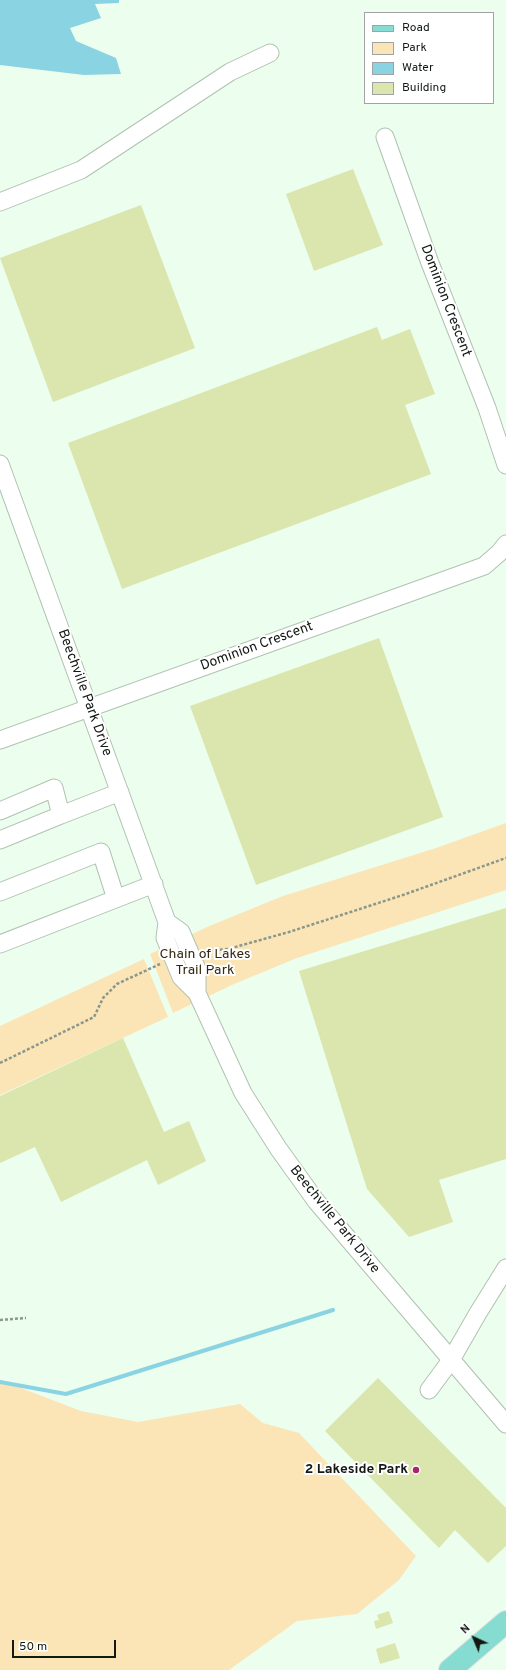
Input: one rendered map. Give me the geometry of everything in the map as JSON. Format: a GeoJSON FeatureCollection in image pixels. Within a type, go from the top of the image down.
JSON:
{"type":"FeatureCollection","features":[{"type":"Feature","properties":{"kind":"main road"},"geometry":{"type":"LineString","coordinates":[[450,1670],[506,1622]]}},
{"type":"Feature","properties":{"kind":"street"},"geometry":{"type":"LineString","coordinates":[[0,202],[81,170],[230,72],[270,52]]}},
{"type":"Feature","properties":{"kind":"street","name":"Dominion Crescent"},"geometry":{"type":"LineString","coordinates":[[385,137],[430,263],[487,408],[506,465]]}},
{"type":"Feature","properties":{"kind":"street","name":"Beechville Park Drive"},"geometry":{"type":"LineString","coordinates":[[0,464],[154,884],[167,922],[165,938],[182,977],[197,993],[242,1093],[278,1148],[316,1201],[506,1424]]}},
{"type":"Feature","properties":{"kind":"street","name":"Dominion Crescent"},"geometry":{"type":"LineString","coordinates":[[0,740],[484,566],[499,553],[506,544]]}},
{"type":"Feature","properties":{"kind":"street"},"geometry":{"type":"LineString","coordinates":[[0,811],[54,788],[61,815]]}},
{"type":"Feature","properties":{"kind":"street"},"geometry":{"type":"LineString","coordinates":[[0,840],[120,792]]}},
{"type":"Feature","properties":{"kind":"street"},"geometry":{"type":"LineString","coordinates":[[0,892],[101,852],[116,899]]}},
{"type":"Feature","properties":{"kind":"street"},"geometry":{"type":"LineString","coordinates":[[0,944],[154,884]]}},
{"type":"Feature","properties":{"kind":"street","name":"Beechville Park Drive"},"geometry":{"type":"LineString","coordinates":[[167,922],[181,932],[197,969],[197,993]]}},
{"type":"Feature","properties":{"kind":"street"},"geometry":{"type":"LineString","coordinates":[[428,1390],[452,1360],[478,1313],[506,1268]]}},
{"type":"Feature","properties":{"kind":"path"},"geometry":{"type":"LineString","coordinates":[[189,952],[228,949],[289,932],[403,895],[506,858]]}},
{"type":"Feature","properties":{"kind":"path"},"geometry":{"type":"LineString","coordinates":[[0,1063],[94,1017],[103,998],[117,984],[174,958]]}},
{"type":"Feature","properties":{"kind":"path"},"geometry":{"type":"LineString","coordinates":[[0,1320],[26,1318]]}},
{"type":"Feature","properties":{"kind":"green space","name":"Chain of Lakes Trail Park"},"geometry":{"type":"Polygon","coordinates":[[[506,823],[506,890],[297,958],[234,984],[173,1013],[150,954],[207,927],[283,896],[436,848],[506,823]]]}},
{"type":"Feature","properties":{"kind":"green space"},"geometry":{"type":"Polygon","coordinates":[[[144,959],[168,1017],[0,1095],[0,1026],[144,959]]]}},
{"type":"Feature","properties":{"kind":"green space"},"geometry":{"type":"Polygon","coordinates":[[[0,1380],[81,1411],[138,1422],[240,1404],[263,1423],[299,1433],[416,1556],[399,1580],[357,1614],[297,1621],[229,1670],[0,1670],[0,1380]]]}},
{"type":"Feature","properties":{"kind":"water"},"geometry":{"type":"Polygon","coordinates":[[[0,0],[119,0],[119,3],[95,4],[101,18],[70,28],[76,41],[116,58],[121,74],[84,75],[0,65],[0,0]]]}},
{"type":"Feature","properties":{"kind":"building"},"geometry":{"type":"Polygon","coordinates":[[[353,169],[383,245],[314,271],[286,194],[353,169]]]}},
{"type":"Feature","properties":{"kind":"building"},"geometry":{"type":"Polygon","coordinates":[[[141,205],[195,348],[53,402],[0,258],[141,205]]]}},
{"type":"Feature","properties":{"kind":"building"},"geometry":{"type":"Polygon","coordinates":[[[377,327],[382,340],[410,329],[435,394],[405,405],[431,474],[122,589],[68,443],[377,327]]]}},
{"type":"Feature","properties":{"kind":"building"},"geometry":{"type":"Polygon","coordinates":[[[379,638],[443,817],[256,885],[190,706],[379,638]]]}},
{"type":"Feature","properties":{"kind":"building"},"geometry":{"type":"Polygon","coordinates":[[[506,908],[506,1159],[439,1180],[453,1222],[409,1237],[367,1189],[299,971],[506,908]]]}},
{"type":"Feature","properties":{"kind":"building"},"geometry":{"type":"Polygon","coordinates":[[[123,1038],[164,1132],[189,1121],[206,1161],[158,1185],[147,1160],[61,1202],[35,1147],[0,1163],[0,1096],[123,1038]]]}},
{"type":"Feature","properties":{"kind":"building","name":"2 Lakeside Park"},"geometry":{"type":"Polygon","coordinates":[[[378,1378],[506,1508],[506,1546],[488,1563],[455,1530],[439,1548],[325,1431],[378,1378]]]}},
{"type":"Feature","properties":{"kind":"building"},"geometry":{"type":"Polygon","coordinates":[[[389,1611],[393,1623],[376,1629],[374,1621],[379,1620],[377,1615],[389,1611]]]}},
{"type":"Feature","properties":{"kind":"building"},"geometry":{"type":"Polygon","coordinates":[[[395,1643],[400,1658],[380,1664],[376,1649],[395,1643]]]}},
{"type":"Feature","properties":{"kind":"waterway"},"geometry":{"type":"LineString","coordinates":[[0,1382],[66,1394],[333,1310]]}},
{"type":"Feature","properties":{"kind":"place","name":"2 Lakeside Park"},"geometry":{"type":"Point","coordinates":[416,1470]}}]}
